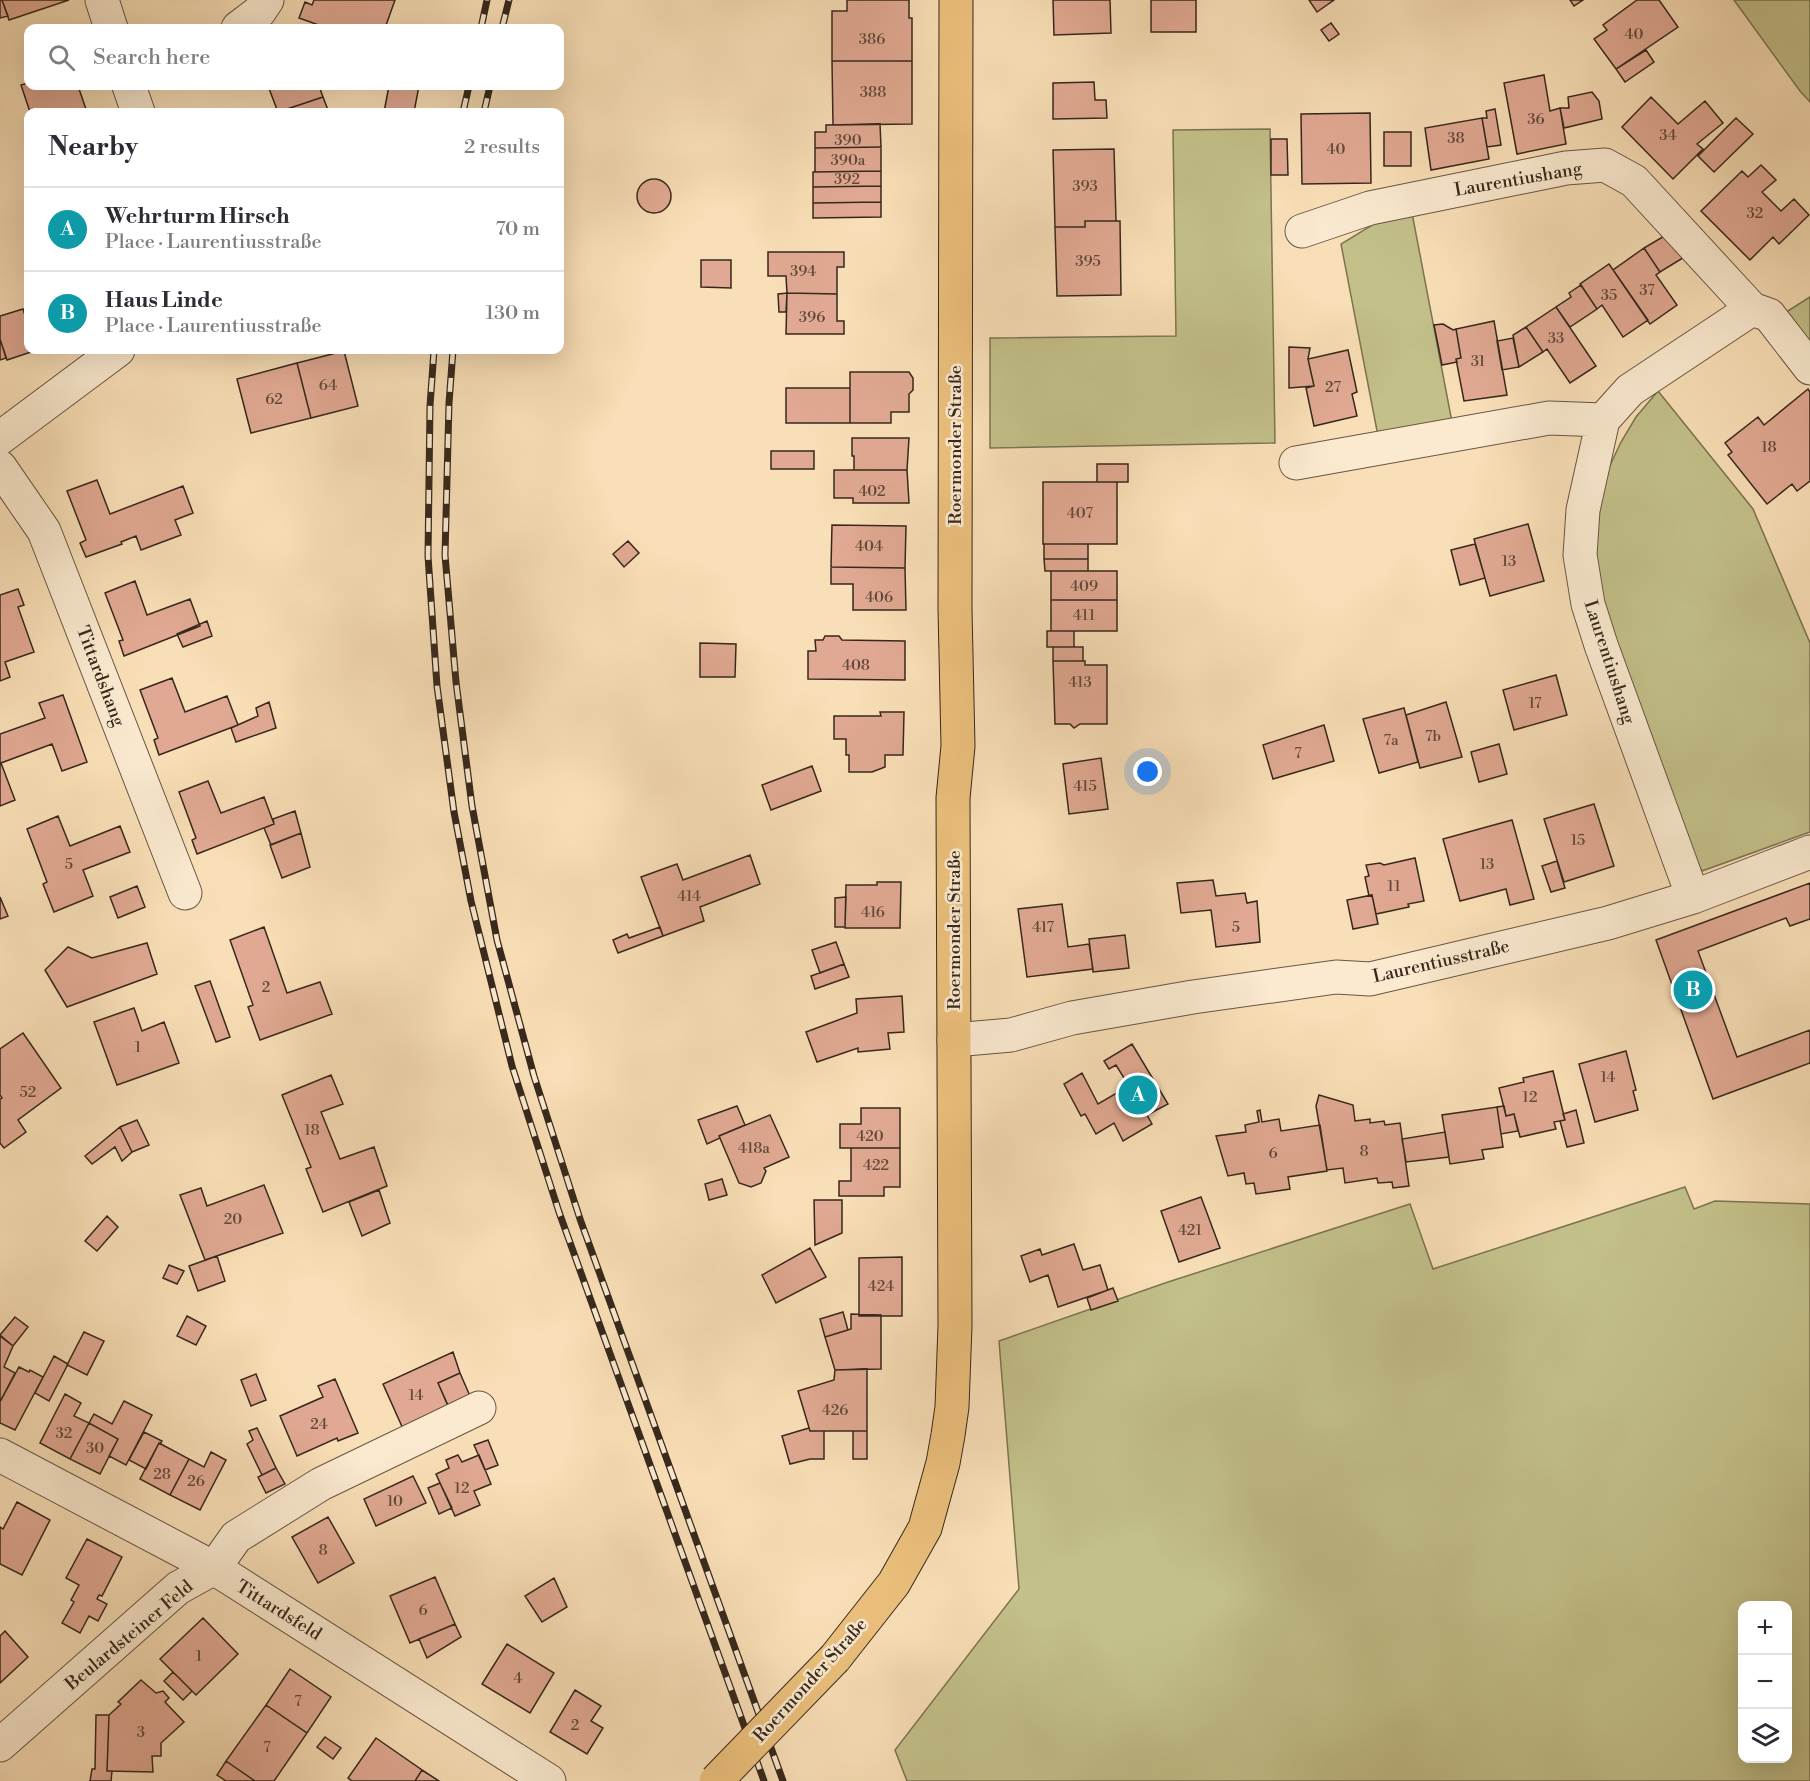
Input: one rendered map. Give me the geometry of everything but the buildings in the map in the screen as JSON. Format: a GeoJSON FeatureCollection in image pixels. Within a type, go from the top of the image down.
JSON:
{"type":"FeatureCollection","features":[{"type":"Feature","properties":{"kind":"main road","name":"Roermonder Straße"},"geometry":{"type":"LineString","coordinates":[[716,1781],[835,1658],[894,1583],[925,1528],[943,1463],[952,1407],[955,1326],[953,798],[958,746],[955,609],[956,0]]}},
{"type":"Feature","properties":{"kind":"street"},"geometry":{"type":"LineString","coordinates":[[102,0],[110,24]]}},
{"type":"Feature","properties":{"kind":"street"},"geometry":{"type":"LineString","coordinates":[[243,24],[259,12],[267,0]]}},
{"type":"Feature","properties":{"kind":"street"},"geometry":{"type":"LineString","coordinates":[[130,90],[137,108]]}},
{"type":"Feature","properties":{"kind":"street","name":"Laurentiushang"},"geometry":{"type":"LineString","coordinates":[[1302,231],[1370,208],[1566,168],[1605,165],[1634,181],[1752,309],[1769,315],[1810,368]]}},
{"type":"Feature","properties":{"kind":"street","name":"Laurentiushang"},"geometry":{"type":"LineString","coordinates":[[1693,897],[1588,604],[1580,555],[1582,510],[1604,420],[1630,390],[1752,309]]}},
{"type":"Feature","properties":{"kind":"street"},"geometry":{"type":"LineString","coordinates":[[0,438],[113,354]]}},
{"type":"Feature","properties":{"kind":"street"},"geometry":{"type":"LineString","coordinates":[[1296,463],[1549,418],[1604,420]]}},
{"type":"Feature","properties":{"kind":"street","name":"Tittardshang"},"geometry":{"type":"LineString","coordinates":[[3,479],[45,531],[185,894]]}},
{"type":"Feature","properties":{"kind":"street","name":"Laurentiusstraße"},"geometry":{"type":"LineString","coordinates":[[954,1040],[1011,1035],[1072,1018],[1193,997],[1336,978],[1370,978],[1608,923],[1693,897],[1810,852]]}},
{"type":"Feature","properties":{"kind":"street","name":"Beulardsteiner Feld"},"geometry":{"type":"LineString","coordinates":[[0,1745],[178,1588],[214,1568],[236,1537],[321,1484],[479,1408]]}},
{"type":"Feature","properties":{"kind":"street","name":"Tittardsfeld"},"geometry":{"type":"LineString","coordinates":[[0,1455],[214,1568],[549,1781]]}},
{"type":"Feature","properties":{"kind":"shaded area"},"geometry":{"type":"Polygon","coordinates":[[[1734,0],[1810,0],[1810,102],[1800,91],[1734,0]]]}},
{"type":"Feature","properties":{"kind":"shaded area"},"geometry":{"type":"Polygon","coordinates":[[[1270,129],[1275,443],[990,448],[990,338],[1176,336],[1173,130],[1270,129]]]}},
{"type":"Feature","properties":{"kind":"shaded area"},"geometry":{"type":"Polygon","coordinates":[[[1412,213],[1452,422],[1378,436],[1341,244],[1382,219],[1412,213]]]}},
{"type":"Feature","properties":{"kind":"shaded area"},"geometry":{"type":"Polygon","coordinates":[[[1810,297],[1810,349],[1783,314],[1810,297]]]}},
{"type":"Feature","properties":{"kind":"shaded area"},"geometry":{"type":"Polygon","coordinates":[[[1658,391],[1753,509],[1810,643],[1810,832],[1702,871],[1696,863],[1604,610],[1594,558],[1597,514],[1605,476],[1636,417],[1658,391]]]}},
{"type":"Feature","properties":{"kind":"shaded area"},"geometry":{"type":"Polygon","coordinates":[[[1685,1187],[1694,1209],[1715,1201],[1810,1204],[1810,1781],[907,1781],[895,1750],[1019,1589],[999,1341],[1168,1282],[1410,1204],[1433,1269],[1685,1187]]]}},
{"type":"Feature","properties":{"kind":"railway"},"geometry":{"type":"LineString","coordinates":[[482,24],[487,0]]}},
{"type":"Feature","properties":{"kind":"railway"},"geometry":{"type":"LineString","coordinates":[[503,24],[509,0]]}},
{"type":"Feature","properties":{"kind":"railway"},"geometry":{"type":"LineString","coordinates":[[464,108],[468,90]]}},
{"type":"Feature","properties":{"kind":"railway"},"geometry":{"type":"LineString","coordinates":[[485,108],[489,90]]}},
{"type":"Feature","properties":{"kind":"railway"},"geometry":{"type":"LineString","coordinates":[[434,354],[430,406],[428,556],[437,686],[454,812],[471,901],[512,1066],[559,1212],[764,1781]]}},
{"type":"Feature","properties":{"kind":"railway"},"geometry":{"type":"LineString","coordinates":[[453,354],[449,403],[445,555],[456,682],[472,806],[497,940],[534,1076],[580,1219],[783,1781]]}},
{"type":"Feature","properties":{"kind":"place","name":"Haus Linde"},"geometry":{"type":"Point","coordinates":[1693,990]}},
{"type":"Feature","properties":{"kind":"place","name":"Wehrturm Hirsch"},"geometry":{"type":"Point","coordinates":[1138,1095]}}]}
